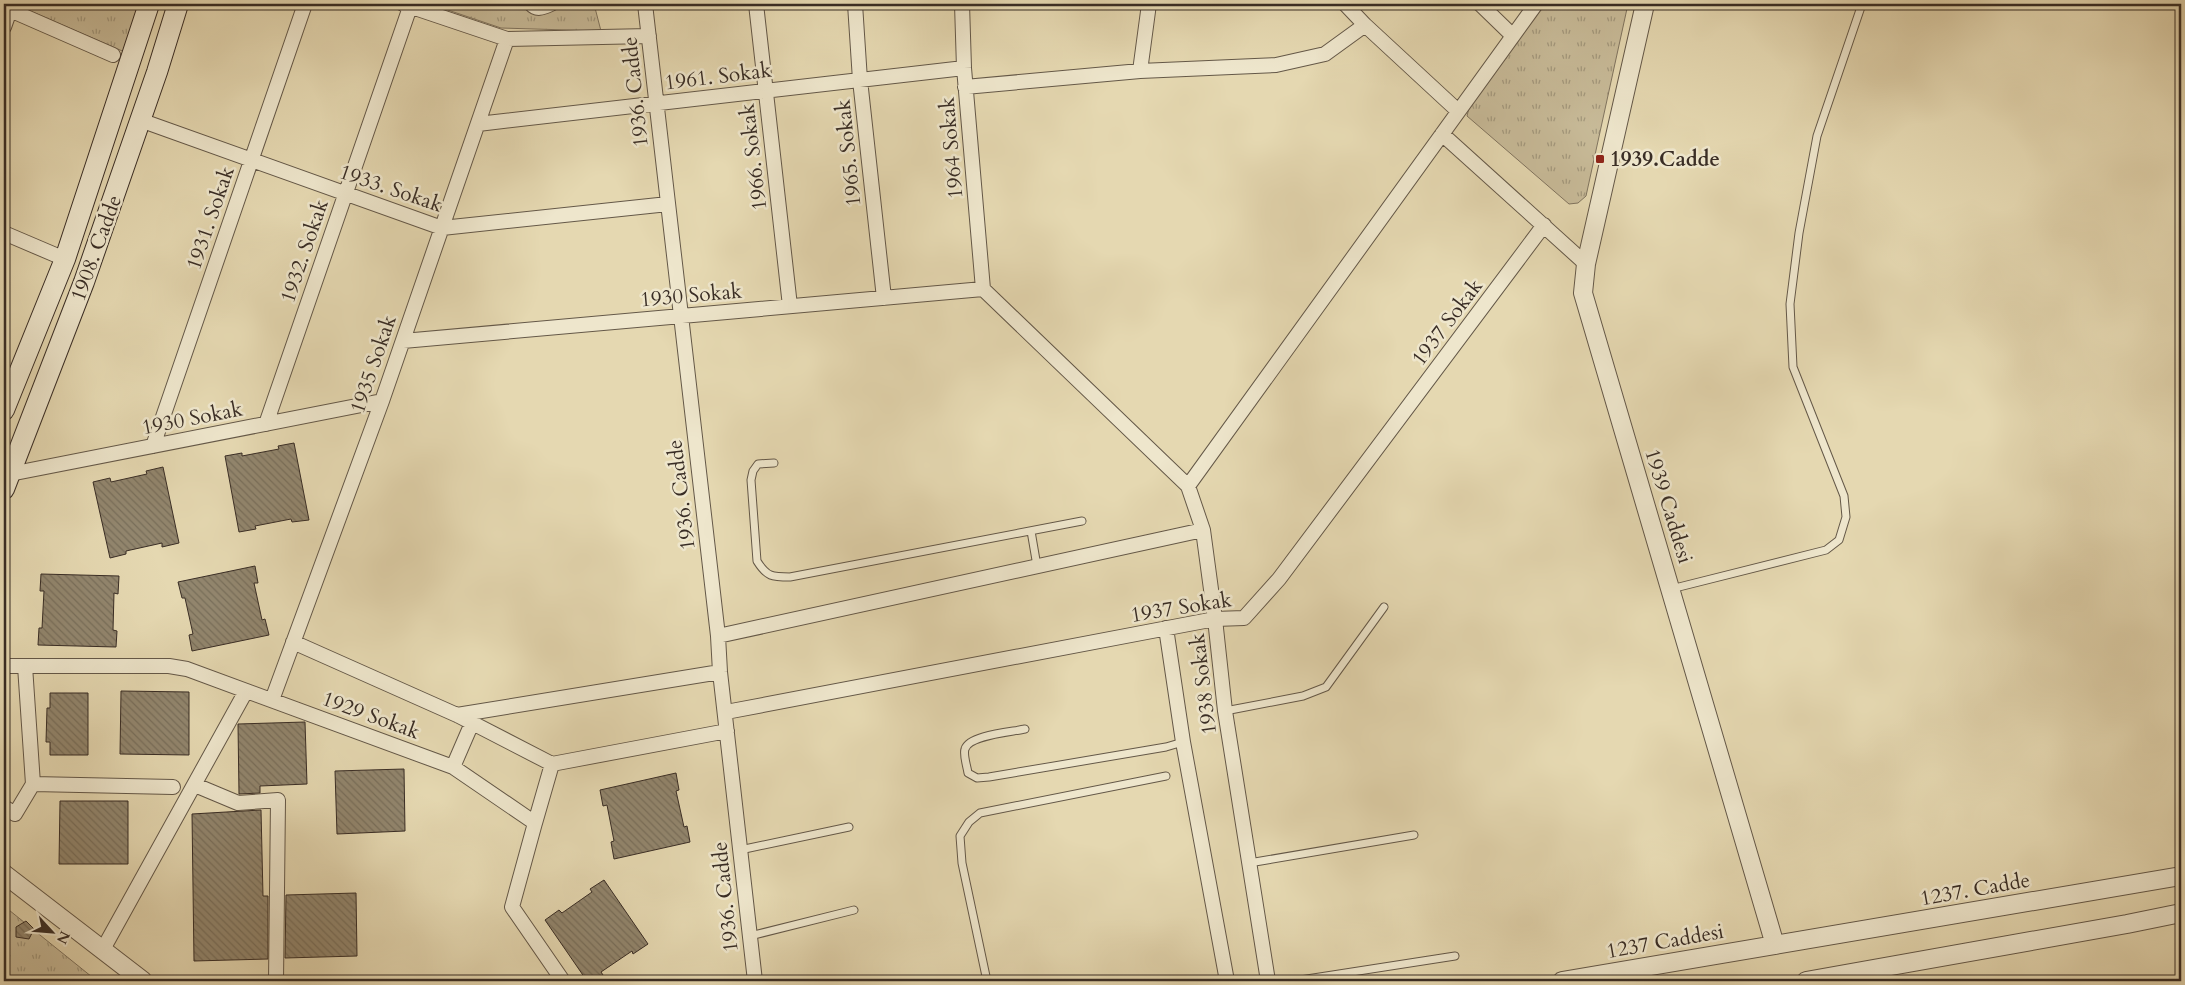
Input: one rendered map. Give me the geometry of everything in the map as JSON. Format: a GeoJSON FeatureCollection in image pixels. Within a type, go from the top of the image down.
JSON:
{"type":"FeatureCollection","features":[{"type":"Feature","properties":{"kind":"main road","name":"1908. Cadde"},"geometry":{"type":"LineString","coordinates":[[4,410],[9,385],[65,259],[149,4]]}},
{"type":"Feature","properties":{"kind":"main road","name":"1908. Cadde"},"geometry":{"type":"LineString","coordinates":[[7,482],[84,282],[178,4]]}},
{"type":"Feature","properties":{"kind":"street","name":"1931. Sokak"},"geometry":{"type":"LineString","coordinates":[[153,446],[304,4]]}},
{"type":"Feature","properties":{"kind":"street"},"geometry":{"type":"LineString","coordinates":[[531,4],[536,8],[541,8],[551,4]]}},
{"type":"Feature","properties":{"kind":"street","name":"1936. Cadde"},"geometry":{"type":"LineString","coordinates":[[645,4],[718,636],[720,672],[755,981]]}},
{"type":"Feature","properties":{"kind":"street","name":"1966. Sokak"},"geometry":{"type":"LineString","coordinates":[[756,4],[790,306]]}},
{"type":"Feature","properties":{"kind":"street","name":"1965. Sokak"},"geometry":{"type":"LineString","coordinates":[[855,4],[860,80],[884,298]]}},
{"type":"Feature","properties":{"kind":"street","name":"1964 Sokak"},"geometry":{"type":"LineString","coordinates":[[962,4],[965,87],[983,289]]}},
{"type":"Feature","properties":{"kind":"street"},"geometry":{"type":"LineString","coordinates":[[1140,71],[1149,4]]}},
{"type":"Feature","properties":{"kind":"street"},"geometry":{"type":"LineString","coordinates":[[1345,4],[1365,26],[1458,111]]}},
{"type":"Feature","properties":{"kind":"street"},"geometry":{"type":"LineString","coordinates":[[1480,4],[1513,36]]}},
{"type":"Feature","properties":{"kind":"street"},"geometry":{"type":"LineString","coordinates":[[1188,486],[1536,4]]}},
{"type":"Feature","properties":{"kind":"street","name":"1939 Caddesi"},"geometry":{"type":"LineString","coordinates":[[1645,4],[1586,264],[1583,286],[1585,301],[1775,945]]}},
{"type":"Feature","properties":{"kind":"street"},"geometry":{"type":"LineString","coordinates":[[406,5],[507,39],[649,36]]}},
{"type":"Feature","properties":{"kind":"street","name":"1932. Sokak"},"geometry":{"type":"LineString","coordinates":[[266,424],[346,194],[406,5]]}},
{"type":"Feature","properties":{"kind":"street"},"geometry":{"type":"LineString","coordinates":[[4,27],[10,10],[113,55]]}},
{"type":"Feature","properties":{"kind":"street"},"geometry":{"type":"LineString","coordinates":[[965,87],[1140,71],[1276,65],[1325,54],[1365,26]]}},
{"type":"Feature","properties":{"kind":"street","name":"1935 Sokak"},"geometry":{"type":"LineString","coordinates":[[272,700],[382,401],[507,39]]}},
{"type":"Feature","properties":{"kind":"street","name":"1961. Sokak"},"geometry":{"type":"LineString","coordinates":[[478,124],[964,68]]}},
{"type":"Feature","properties":{"kind":"street","name":"1933. Sokak"},"geometry":{"type":"LineString","coordinates":[[140,120],[442,228],[668,204]]}},
{"type":"Feature","properties":{"kind":"street"},"geometry":{"type":"LineString","coordinates":[[1442,134],[1586,264]]}},
{"type":"Feature","properties":{"kind":"street","name":"1937 Sokak"},"geometry":{"type":"LineString","coordinates":[[726,712],[1166,628],[1216,619],[1244,618],[1279,579],[1544,225]]}},
{"type":"Feature","properties":{"kind":"street"},"geometry":{"type":"LineString","coordinates":[[4,233],[65,259]]}},
{"type":"Feature","properties":{"kind":"street","name":"1930 Sokak"},"geometry":{"type":"LineString","coordinates":[[403,341],[983,289]]}},
{"type":"Feature","properties":{"kind":"street","name":"1938 Sokak"},"geometry":{"type":"LineString","coordinates":[[983,289],[1188,486],[1203,530],[1216,619],[1225,711],[1268,981]]}},
{"type":"Feature","properties":{"kind":"street","name":"1930 Sokak"},"geometry":{"type":"LineString","coordinates":[[7,482],[153,446],[382,401]]}},
{"type":"Feature","properties":{"kind":"street"},"geometry":{"type":"LineString","coordinates":[[718,636],[1203,530]]}},
{"type":"Feature","properties":{"kind":"street","name":"1938 Sokak"},"geometry":{"type":"LineString","coordinates":[[1166,628],[1183,742],[1227,981]]}},
{"type":"Feature","properties":{"kind":"street"},"geometry":{"type":"LineString","coordinates":[[293,642],[457,715],[552,764],[727,731]]}},
{"type":"Feature","properties":{"kind":"street","name":"1929 Sokak"},"geometry":{"type":"LineString","coordinates":[[4,666],[178,667],[453,767],[535,823]]}},
{"type":"Feature","properties":{"kind":"street"},"geometry":{"type":"LineString","coordinates":[[4,807],[16,814],[32,784],[25,666]]}},
{"type":"Feature","properties":{"kind":"street"},"geometry":{"type":"LineString","coordinates":[[457,715],[720,672]]}},
{"type":"Feature","properties":{"kind":"street"},"geometry":{"type":"LineString","coordinates":[[102,952],[246,691]]}},
{"type":"Feature","properties":{"kind":"street"},"geometry":{"type":"LineString","coordinates":[[453,767],[472,723]]}},
{"type":"Feature","properties":{"kind":"street"},"geometry":{"type":"LineString","coordinates":[[552,764],[512,907],[562,981]]}},
{"type":"Feature","properties":{"kind":"street"},"geometry":{"type":"LineString","coordinates":[[32,784],[173,787]]}},
{"type":"Feature","properties":{"kind":"street"},"geometry":{"type":"LineString","coordinates":[[195,785],[238,803],[278,800],[276,981],[278,981]]}},
{"type":"Feature","properties":{"kind":"street"},"geometry":{"type":"LineString","coordinates":[[4,874],[102,952],[143,981]]}},
{"type":"Feature","properties":{"kind":"street","name":"1237. Cadde"},"geometry":{"type":"LineString","coordinates":[[1775,945],[2181,876]]}},
{"type":"Feature","properties":{"kind":"street"},"geometry":{"type":"LineString","coordinates":[[1806,981],[2181,913]]}},
{"type":"Feature","properties":{"kind":"street","name":"1237 Caddesi"},"geometry":{"type":"LineString","coordinates":[[1562,981],[1775,945]]}},
{"type":"Feature","properties":{"kind":"lane"},"geometry":{"type":"LineString","coordinates":[[1670,589],[1826,550],[1839,540],[1846,517],[1844,496],[1793,367],[1790,304],[1799,233],[1816,136],[1862,4]]}},
{"type":"Feature","properties":{"kind":"lane"},"geometry":{"type":"LineString","coordinates":[[774,463],[758,464],[753,471],[751,480],[758,561],[764,573],[774,577],[790,576],[1082,521]]}},
{"type":"Feature","properties":{"kind":"lane"},"geometry":{"type":"LineString","coordinates":[[1031,531],[1037,566]]}},
{"type":"Feature","properties":{"kind":"lane"},"geometry":{"type":"LineString","coordinates":[[1225,711],[1303,696],[1326,687],[1384,607]]}},
{"type":"Feature","properties":{"kind":"lane"},"geometry":{"type":"LineString","coordinates":[[1025,729],[978,738],[968,743],[964,750],[968,773],[977,778],[1183,742]]}},
{"type":"Feature","properties":{"kind":"lane"},"geometry":{"type":"LineString","coordinates":[[988,981],[962,863],[960,836],[969,822],[980,813],[1166,776]]}},
{"type":"Feature","properties":{"kind":"lane"},"geometry":{"type":"LineString","coordinates":[[740,850],[849,827]]}},
{"type":"Feature","properties":{"kind":"lane"},"geometry":{"type":"LineString","coordinates":[[1250,864],[1414,835]]}},
{"type":"Feature","properties":{"kind":"lane"},"geometry":{"type":"LineString","coordinates":[[750,936],[854,910]]}},
{"type":"Feature","properties":{"kind":"lane"},"geometry":{"type":"LineString","coordinates":[[1294,981],[1455,956]]}},
{"type":"Feature","properties":{"kind":"green space"},"geometry":{"type":"Polygon","coordinates":[[[14,4],[143,4],[127,53],[14,4]]]}},
{"type":"Feature","properties":{"kind":"green space"},"geometry":{"type":"Polygon","coordinates":[[[430,4],[523,4],[527,10],[537,13],[565,4],[594,4],[601,31],[501,28],[430,4]]]}},
{"type":"Feature","properties":{"kind":"green space"},"geometry":{"type":"Polygon","coordinates":[[[1545,4],[1628,4],[1586,196],[1578,203],[1569,204],[1467,116],[1470,104],[1545,4]]]}},
{"type":"Feature","properties":{"kind":"green space"},"geometry":{"type":"Polygon","coordinates":[[[4,906],[97,981],[4,981],[4,906]]]}},
{"type":"Feature","properties":{"kind":"building"},"geometry":{"type":"Polygon","coordinates":[[[294,443],[309,520],[292,522],[291,519],[255,526],[256,529],[239,532],[225,456],[242,453],[242,456],[279,449],[278,446],[294,443]]]}},
{"type":"Feature","properties":{"kind":"building"},"geometry":{"type":"Polygon","coordinates":[[[163,467],[179,543],[162,547],[162,543],[126,551],[126,554],[110,558],[93,482],[110,478],[111,482],[147,474],[146,471],[163,467]]]}},
{"type":"Feature","properties":{"kind":"building"},"geometry":{"type":"Polygon","coordinates":[[[255,566],[258,583],[254,583],[262,620],[265,619],[269,635],[192,651],[189,635],[193,634],[185,598],[182,598],[178,582],[255,566]]]}},
{"type":"Feature","properties":{"kind":"building"},"geometry":{"type":"Polygon","coordinates":[[[41,574],[119,576],[118,594],[114,593],[113,630],[117,631],[116,647],[38,645],[39,628],[42,628],[44,591],[40,591],[41,574]]]}},
{"type":"Feature","properties":{"kind":"building"},"geometry":{"type":"Polygon","coordinates":[[[121,691],[189,692],[189,755],[120,754],[121,691]]]}},
{"type":"Feature","properties":{"kind":"building"},"geometry":{"type":"Polygon","coordinates":[[[50,693],[88,693],[88,755],[50,755],[50,742],[46,742],[47,708],[50,708],[50,693]]]}},
{"type":"Feature","properties":{"kind":"building"},"geometry":{"type":"Polygon","coordinates":[[[305,722],[307,784],[260,786],[260,793],[239,794],[238,724],[305,722]]]}},
{"type":"Feature","properties":{"kind":"building"},"geometry":{"type":"Polygon","coordinates":[[[404,769],[405,831],[337,834],[335,771],[404,769]]]}},
{"type":"Feature","properties":{"kind":"building"},"geometry":{"type":"Polygon","coordinates":[[[676,773],[679,790],[676,791],[684,827],[687,826],[690,842],[614,859],[611,842],[614,841],[607,805],[603,806],[600,790],[676,773]]]}},
{"type":"Feature","properties":{"kind":"building"},"geometry":{"type":"Polygon","coordinates":[[[60,801],[128,801],[128,864],[59,864],[60,801]]]}},
{"type":"Feature","properties":{"kind":"building"},"geometry":{"type":"Polygon","coordinates":[[[261,810],[263,896],[268,896],[268,959],[194,961],[192,814],[261,810]]]}},
{"type":"Feature","properties":{"kind":"building"},"geometry":{"type":"Polygon","coordinates":[[[604,880],[648,944],[633,954],[632,951],[601,972],[603,975],[593,981],[587,981],[545,920],[559,910],[562,913],[592,892],[590,889],[604,880]]]}},
{"type":"Feature","properties":{"kind":"building"},"geometry":{"type":"Polygon","coordinates":[[[356,893],[357,956],[285,958],[286,895],[356,893]]]}},
{"type":"Feature","properties":{"kind":"building"},"geometry":{"type":"Polygon","coordinates":[[[26,921],[34,929],[29,939],[16,937],[16,927],[26,921]]]}},
{"type":"Feature","properties":{"kind":"place","name":"1939.Cadde"},"geometry":{"type":"Point","coordinates":[1600,159]}}]}
